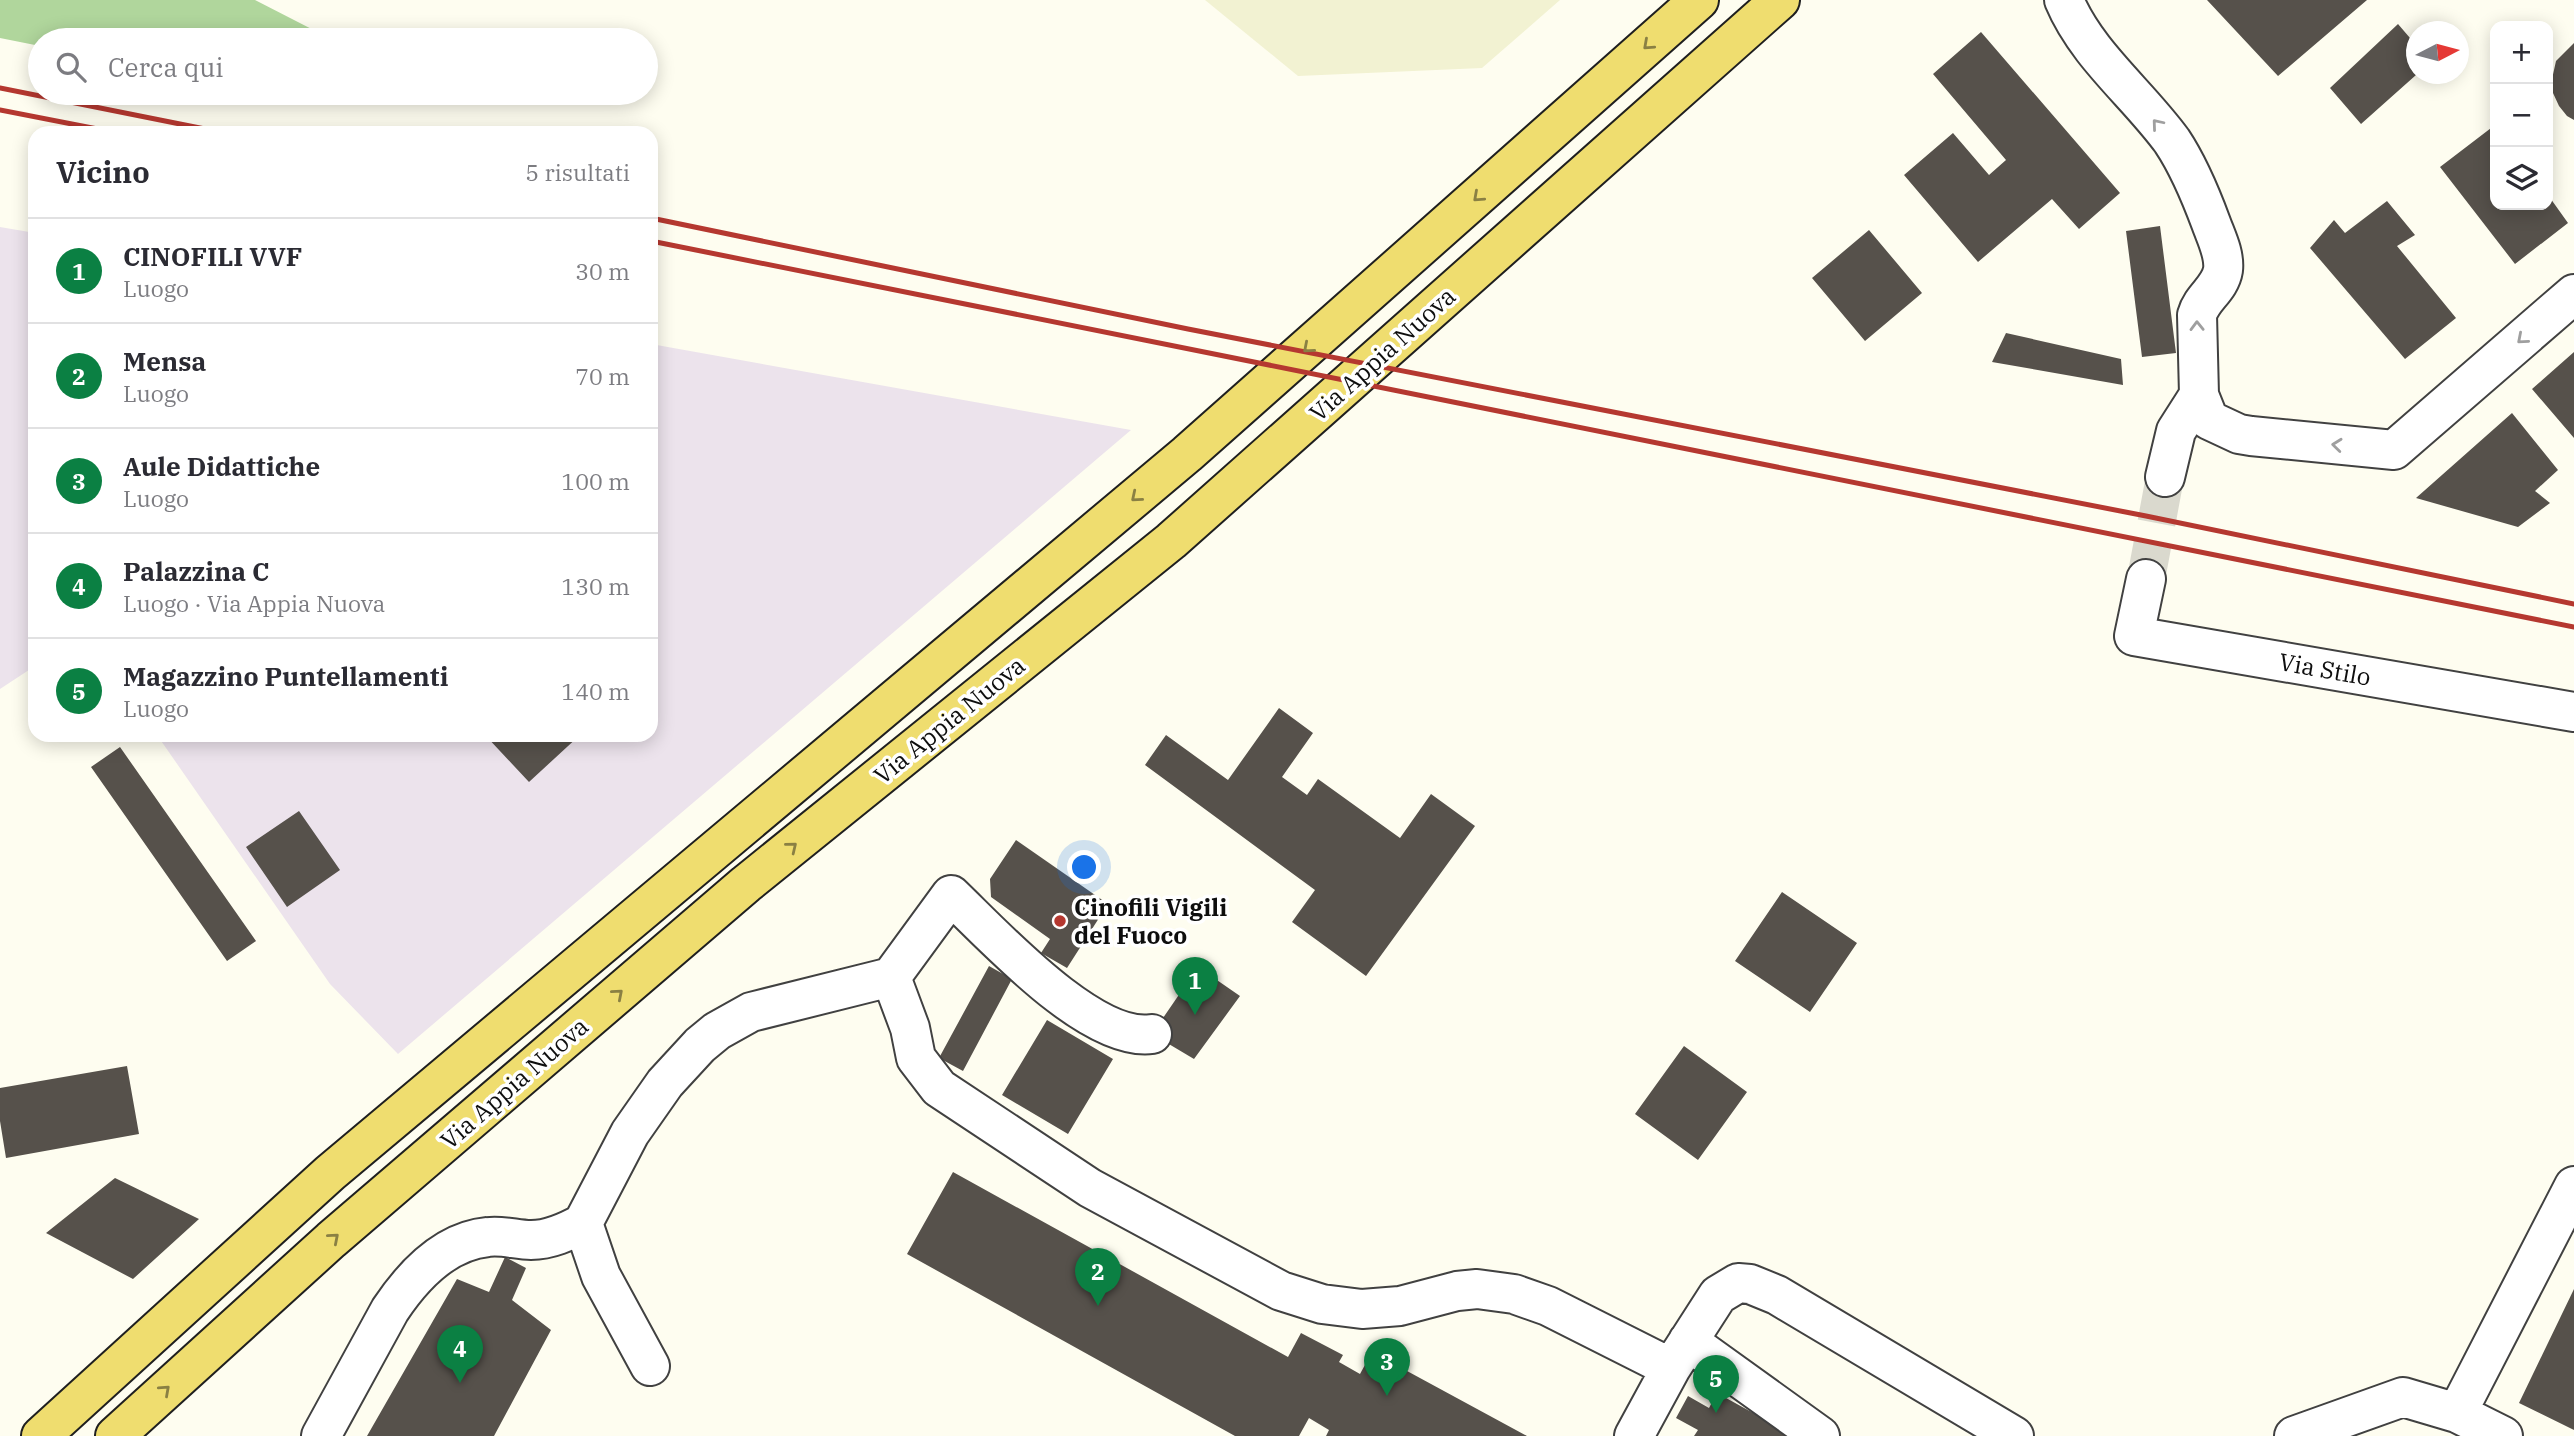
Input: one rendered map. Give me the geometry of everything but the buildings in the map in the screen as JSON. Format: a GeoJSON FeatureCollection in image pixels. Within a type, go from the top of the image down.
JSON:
{"type":"FeatureCollection","features":[{"type":"Feature","properties":{"kind":"main road","name":"Via Appia Nuova"},"geometry":{"type":"LineString","coordinates":[[41,1436],[330,1173],[1187,454],[1699,0]]}},
{"type":"Feature","properties":{"kind":"main road","name":"Via Appia Nuova"},"geometry":{"type":"LineString","coordinates":[[115,1436],[331,1240],[746,884],[1171,541],[1780,0]]}},
{"type":"Feature","properties":{"kind":"street"},"geometry":{"type":"LineString","coordinates":[[2064,0],[2099,56],[2172,142],[2203,200],[2214,231],[2224,266],[2219,283],[2202,303],[2197,315],[2199,395],[2209,420],[2239,434],[2394,450],[2574,294]]}},
{"type":"Feature","properties":{"kind":"street"},"geometry":{"type":"LineString","coordinates":[[2165,477],[2176,431],[2199,395]]}},
{"type":"Feature","properties":{"kind":"street","name":"Via Stilo"},"geometry":{"type":"LineString","coordinates":[[2146,579],[2134,636],[2574,712]]}},
{"type":"Feature","properties":{"kind":"street"},"geometry":{"type":"LineString","coordinates":[[321,1436],[390,1310],[401,1293],[430,1263],[448,1251],[485,1237],[531,1240],[549,1238],[583,1223],[618,1154],[646,1109],[683,1062],[717,1031],[751,1012],[891,977],[951,895],[1029,971],[1094,1018],[1131,1033],[1152,1034]]}},
{"type":"Feature","properties":{"kind":"street"},"geometry":{"type":"LineString","coordinates":[[891,977],[910,1027],[916,1058],[939,1088],[1090,1188],[1281,1292],[1322,1304],[1362,1309],[1400,1306],[1457,1291],[1477,1289],[1514,1294],[1680,1354],[1820,1436]]}},
{"type":"Feature","properties":{"kind":"street"},"geometry":{"type":"LineString","coordinates":[[2457,1413],[2574,1186]]}},
{"type":"Feature","properties":{"kind":"street"},"geometry":{"type":"LineString","coordinates":[[583,1223],[601,1276],[650,1366]]}},
{"type":"Feature","properties":{"kind":"street"},"geometry":{"type":"LineString","coordinates":[[1634,1436],[1680,1354],[1718,1295],[1738,1283],[1749,1284],[1777,1295],[2014,1436]]}},
{"type":"Feature","properties":{"kind":"street"},"geometry":{"type":"LineString","coordinates":[[2294,1436],[2403,1397],[2457,1413],[2503,1436]]}},
{"type":"Feature","properties":{"kind":"shaded area"},"geometry":{"type":"Polygon","coordinates":[[[0,227],[28,232],[28,671],[0,689],[0,227]]]}},
{"type":"Feature","properties":{"kind":"shaded area"},"geometry":{"type":"Polygon","coordinates":[[[658,345],[1131,430],[398,1054],[330,984],[162,742],[658,742],[658,345]]]}},
{"type":"Feature","properties":{"kind":"green space"},"geometry":{"type":"Polygon","coordinates":[[[0,0],[255,0],[310,28],[28,28],[28,44],[0,38],[0,0]]]}},
{"type":"Feature","properties":{"kind":"green space"},"geometry":{"type":"Polygon","coordinates":[[[1205,0],[1560,0],[1482,68],[1298,76],[1205,0]]]}},
{"type":"Feature","properties":{"kind":"tunnel"},"geometry":{"type":"LineString","coordinates":[[2146,579],[2165,477]]}},
{"type":"Feature","properties":{"kind":"railway"},"geometry":{"type":"LineString","coordinates":[[0,88],[28,94]]}},
{"type":"Feature","properties":{"kind":"railway"},"geometry":{"type":"LineString","coordinates":[[85,105],[190,126]]}},
{"type":"Feature","properties":{"kind":"railway"},"geometry":{"type":"LineString","coordinates":[[0,110],[82,126]]}},
{"type":"Feature","properties":{"kind":"railway"},"geometry":{"type":"LineString","coordinates":[[658,219],[1188,329],[2146,516],[2574,604]]}},
{"type":"Feature","properties":{"kind":"railway"},"geometry":{"type":"LineString","coordinates":[[658,242],[2574,627]]}},
{"type":"Feature","properties":{"kind":"place","name":"Cinofili Vigili del Fuoco"},"geometry":{"type":"Point","coordinates":[1060,921]}},
{"type":"Feature","properties":{"kind":"place","name":"CINOFILI VVF"},"geometry":{"type":"Point","coordinates":[1195,1015]}},
{"type":"Feature","properties":{"kind":"place","name":"Mensa"},"geometry":{"type":"Point","coordinates":[1098,1306]}},
{"type":"Feature","properties":{"kind":"place","name":"Palazzina C"},"geometry":{"type":"Point","coordinates":[460,1383]}},
{"type":"Feature","properties":{"kind":"place","name":"Aule Didattiche"},"geometry":{"type":"Point","coordinates":[1387,1396]}},
{"type":"Feature","properties":{"kind":"place","name":"Magazzino Puntellamenti"},"geometry":{"type":"Point","coordinates":[1716,1413]}}]}
